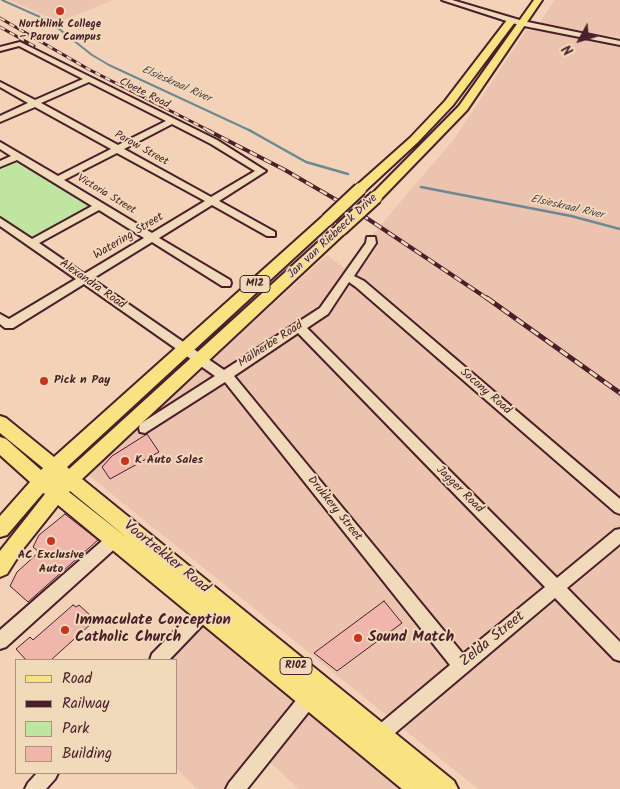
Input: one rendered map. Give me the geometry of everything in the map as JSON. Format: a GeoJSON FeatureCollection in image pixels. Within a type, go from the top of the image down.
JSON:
{"type":"FeatureCollection","features":[{"type":"Feature","properties":{"kind":"main road","name":"Jan van Riebeeck Drive"},"geometry":{"type":"LineString","coordinates":[[64,486],[376,197],[463,108],[517,22],[526,0]]}},
{"type":"Feature","properties":{"kind":"main road","name":"Jan van Riebeeck Drive"},"geometry":{"type":"LineString","coordinates":[[48,475],[414,140],[449,103],[517,22],[538,0]]}},
{"type":"Feature","properties":{"kind":"main road"},"geometry":{"type":"LineString","coordinates":[[2,431],[23,434],[48,452],[60,452],[89,436]]}},
{"type":"Feature","properties":{"kind":"main road","name":"Voortrekker Road"},"geometry":{"type":"LineString","coordinates":[[2,431],[48,475],[436,788]]}},
{"type":"Feature","properties":{"kind":"main road","name":"M12"},"geometry":{"type":"LineString","coordinates":[[0,529],[48,475]]}},
{"type":"Feature","properties":{"kind":"main road","name":"Voortrekker Road"},"geometry":{"type":"LineString","coordinates":[[64,486],[115,539],[211,606]]}},
{"type":"Feature","properties":{"kind":"main road","name":"M12"},"geometry":{"type":"LineString","coordinates":[[0,568],[16,543],[64,486]]}},
{"type":"Feature","properties":{"kind":"street"},"geometry":{"type":"LineString","coordinates":[[445,0],[517,22],[620,43]]}},
{"type":"Feature","properties":{"kind":"street","name":"Cloete Road"},"geometry":{"type":"LineString","coordinates":[[0,49],[20,44],[172,121],[261,171]]}},
{"type":"Feature","properties":{"kind":"street"},"geometry":{"type":"LineString","coordinates":[[0,119],[89,79]]}},
{"type":"Feature","properties":{"kind":"street","name":"Parow Street"},"geometry":{"type":"LineString","coordinates":[[0,84],[271,234]]}},
{"type":"Feature","properties":{"kind":"street"},"geometry":{"type":"LineString","coordinates":[[57,180],[172,121]]}},
{"type":"Feature","properties":{"kind":"street","name":"Victoria Street"},"geometry":{"type":"LineString","coordinates":[[0,144],[226,283]]}},
{"type":"Feature","properties":{"kind":"street"},"geometry":{"type":"LineString","coordinates":[[0,164],[18,156]]}},
{"type":"Feature","properties":{"kind":"street","name":"Watering Street"},"geometry":{"type":"LineString","coordinates":[[5,321],[84,279],[261,171]]}},
{"type":"Feature","properties":{"kind":"street"},"geometry":{"type":"LineString","coordinates":[[32,243],[99,206]]}},
{"type":"Feature","properties":{"kind":"street","name":"Alexandra Road"},"geometry":{"type":"LineString","coordinates":[[0,221],[199,361]]}},
{"type":"Feature","properties":{"kind":"street","name":"Malherbe Road"},"geometry":{"type":"LineString","coordinates":[[145,428],[324,311],[371,243],[371,239]]}},
{"type":"Feature","properties":{"kind":"street","name":"Socony Road"},"geometry":{"type":"LineString","coordinates":[[348,278],[360,284],[620,508]]}},
{"type":"Feature","properties":{"kind":"street","name":"Jagger Road"},"geometry":{"type":"LineString","coordinates":[[299,327],[620,653]]}},
{"type":"Feature","properties":{"kind":"street","name":"Drukkery Street"},"geometry":{"type":"LineString","coordinates":[[199,361],[229,379],[462,666]]}},
{"type":"Feature","properties":{"kind":"street","name":"Zelda Street"},"geometry":{"type":"LineString","coordinates":[[375,740],[620,535]]}},
{"type":"Feature","properties":{"kind":"street"},"geometry":{"type":"LineString","coordinates":[[0,641],[115,539]]}},
{"type":"Feature","properties":{"kind":"street"},"geometry":{"type":"LineString","coordinates":[[159,659],[211,606]]}},
{"type":"Feature","properties":{"kind":"street"},"geometry":{"type":"LineString","coordinates":[[235,789],[314,690]]}},
{"type":"Feature","properties":{"kind":"street"},"geometry":{"type":"LineString","coordinates":[[34,789],[48,774]]}},
{"type":"Feature","properties":{"kind":"shaded area","name":"Northlink College – Parow Campus"},"geometry":{"type":"Polygon","coordinates":[[[10,0],[114,0],[58,22],[10,0]]]}},
{"type":"Feature","properties":{"kind":"shaded area"},"geometry":{"type":"Polygon","coordinates":[[[555,0],[620,0],[620,38],[540,22],[555,0]]]}},
{"type":"Feature","properties":{"kind":"shaded area"},"geometry":{"type":"Polygon","coordinates":[[[526,30],[620,46],[620,789],[478,789],[87,474],[327,255],[344,268],[455,138],[526,30]]]}},
{"type":"Feature","properties":{"kind":"shaded area"},"geometry":{"type":"Polygon","coordinates":[[[205,613],[416,789],[299,789],[263,756],[236,789],[197,789],[178,770],[178,659],[161,659],[205,613]]]}},
{"type":"Feature","properties":{"kind":"green space"},"geometry":{"type":"Polygon","coordinates":[[[16,160],[92,205],[91,207],[32,239],[0,217],[0,167],[16,160]]]}},
{"type":"Feature","properties":{"kind":"building","name":"K Auto Sales"},"geometry":{"type":"Polygon","coordinates":[[[147,434],[159,452],[110,479],[102,467],[112,456],[147,434]]]}},
{"type":"Feature","properties":{"kind":"building"},"geometry":{"type":"Polygon","coordinates":[[[65,514],[98,540],[28,602],[10,586],[17,572],[39,552],[33,547],[39,535],[65,514]]]}},
{"type":"Feature","properties":{"kind":"building","name":"Sound Match"},"geometry":{"type":"Polygon","coordinates":[[[384,601],[402,623],[337,671],[314,653],[384,601]]]}},
{"type":"Feature","properties":{"kind":"building","name":"Immaculate Conception Catholic Church"},"geometry":{"type":"Polygon","coordinates":[[[73,605],[76,607],[79,605],[91,616],[88,619],[92,623],[52,659],[25,659],[16,649],[30,637],[33,640],[73,605]]]}},
{"type":"Feature","properties":{"kind":"waterway","name":"Elsieskraal River"},"geometry":{"type":"LineString","coordinates":[[2,0],[49,21],[92,55],[109,65],[250,130]]}},
{"type":"Feature","properties":{"kind":"waterway","name":"Elsieskraal River"},"geometry":{"type":"LineString","coordinates":[[250,130],[306,162],[348,174]]}},
{"type":"Feature","properties":{"kind":"waterway","name":"Elsieskraal River"},"geometry":{"type":"LineString","coordinates":[[421,187],[571,216],[620,229]]}},
{"type":"Feature","properties":{"kind":"railway"},"geometry":{"type":"LineString","coordinates":[[0,18],[88,69],[210,131]]}},
{"type":"Feature","properties":{"kind":"railway"},"geometry":{"type":"LineString","coordinates":[[0,27],[34,46]]}},
{"type":"Feature","properties":{"kind":"railway"},"geometry":{"type":"LineString","coordinates":[[207,130],[285,170],[359,213],[488,299]]}},
{"type":"Feature","properties":{"kind":"railway"},"geometry":{"type":"LineString","coordinates":[[487,298],[620,393]]}},
{"type":"Feature","properties":{"kind":"place","name":"Northlink College – Parow Campus"},"geometry":{"type":"Point","coordinates":[60,11]}},
{"type":"Feature","properties":{"kind":"place","name":"Pick n Pay"},"geometry":{"type":"Point","coordinates":[44,381]}},
{"type":"Feature","properties":{"kind":"place","name":"K Auto Sales"},"geometry":{"type":"Point","coordinates":[125,461]}},
{"type":"Feature","properties":{"kind":"place","name":"AC Exclusive Auto"},"geometry":{"type":"Point","coordinates":[51,541]}},
{"type":"Feature","properties":{"kind":"place","name":"Immaculate Conception Catholic Church"},"geometry":{"type":"Point","coordinates":[65,630]}},
{"type":"Feature","properties":{"kind":"place","name":"Sound Match"},"geometry":{"type":"Point","coordinates":[358,638]}}]}
